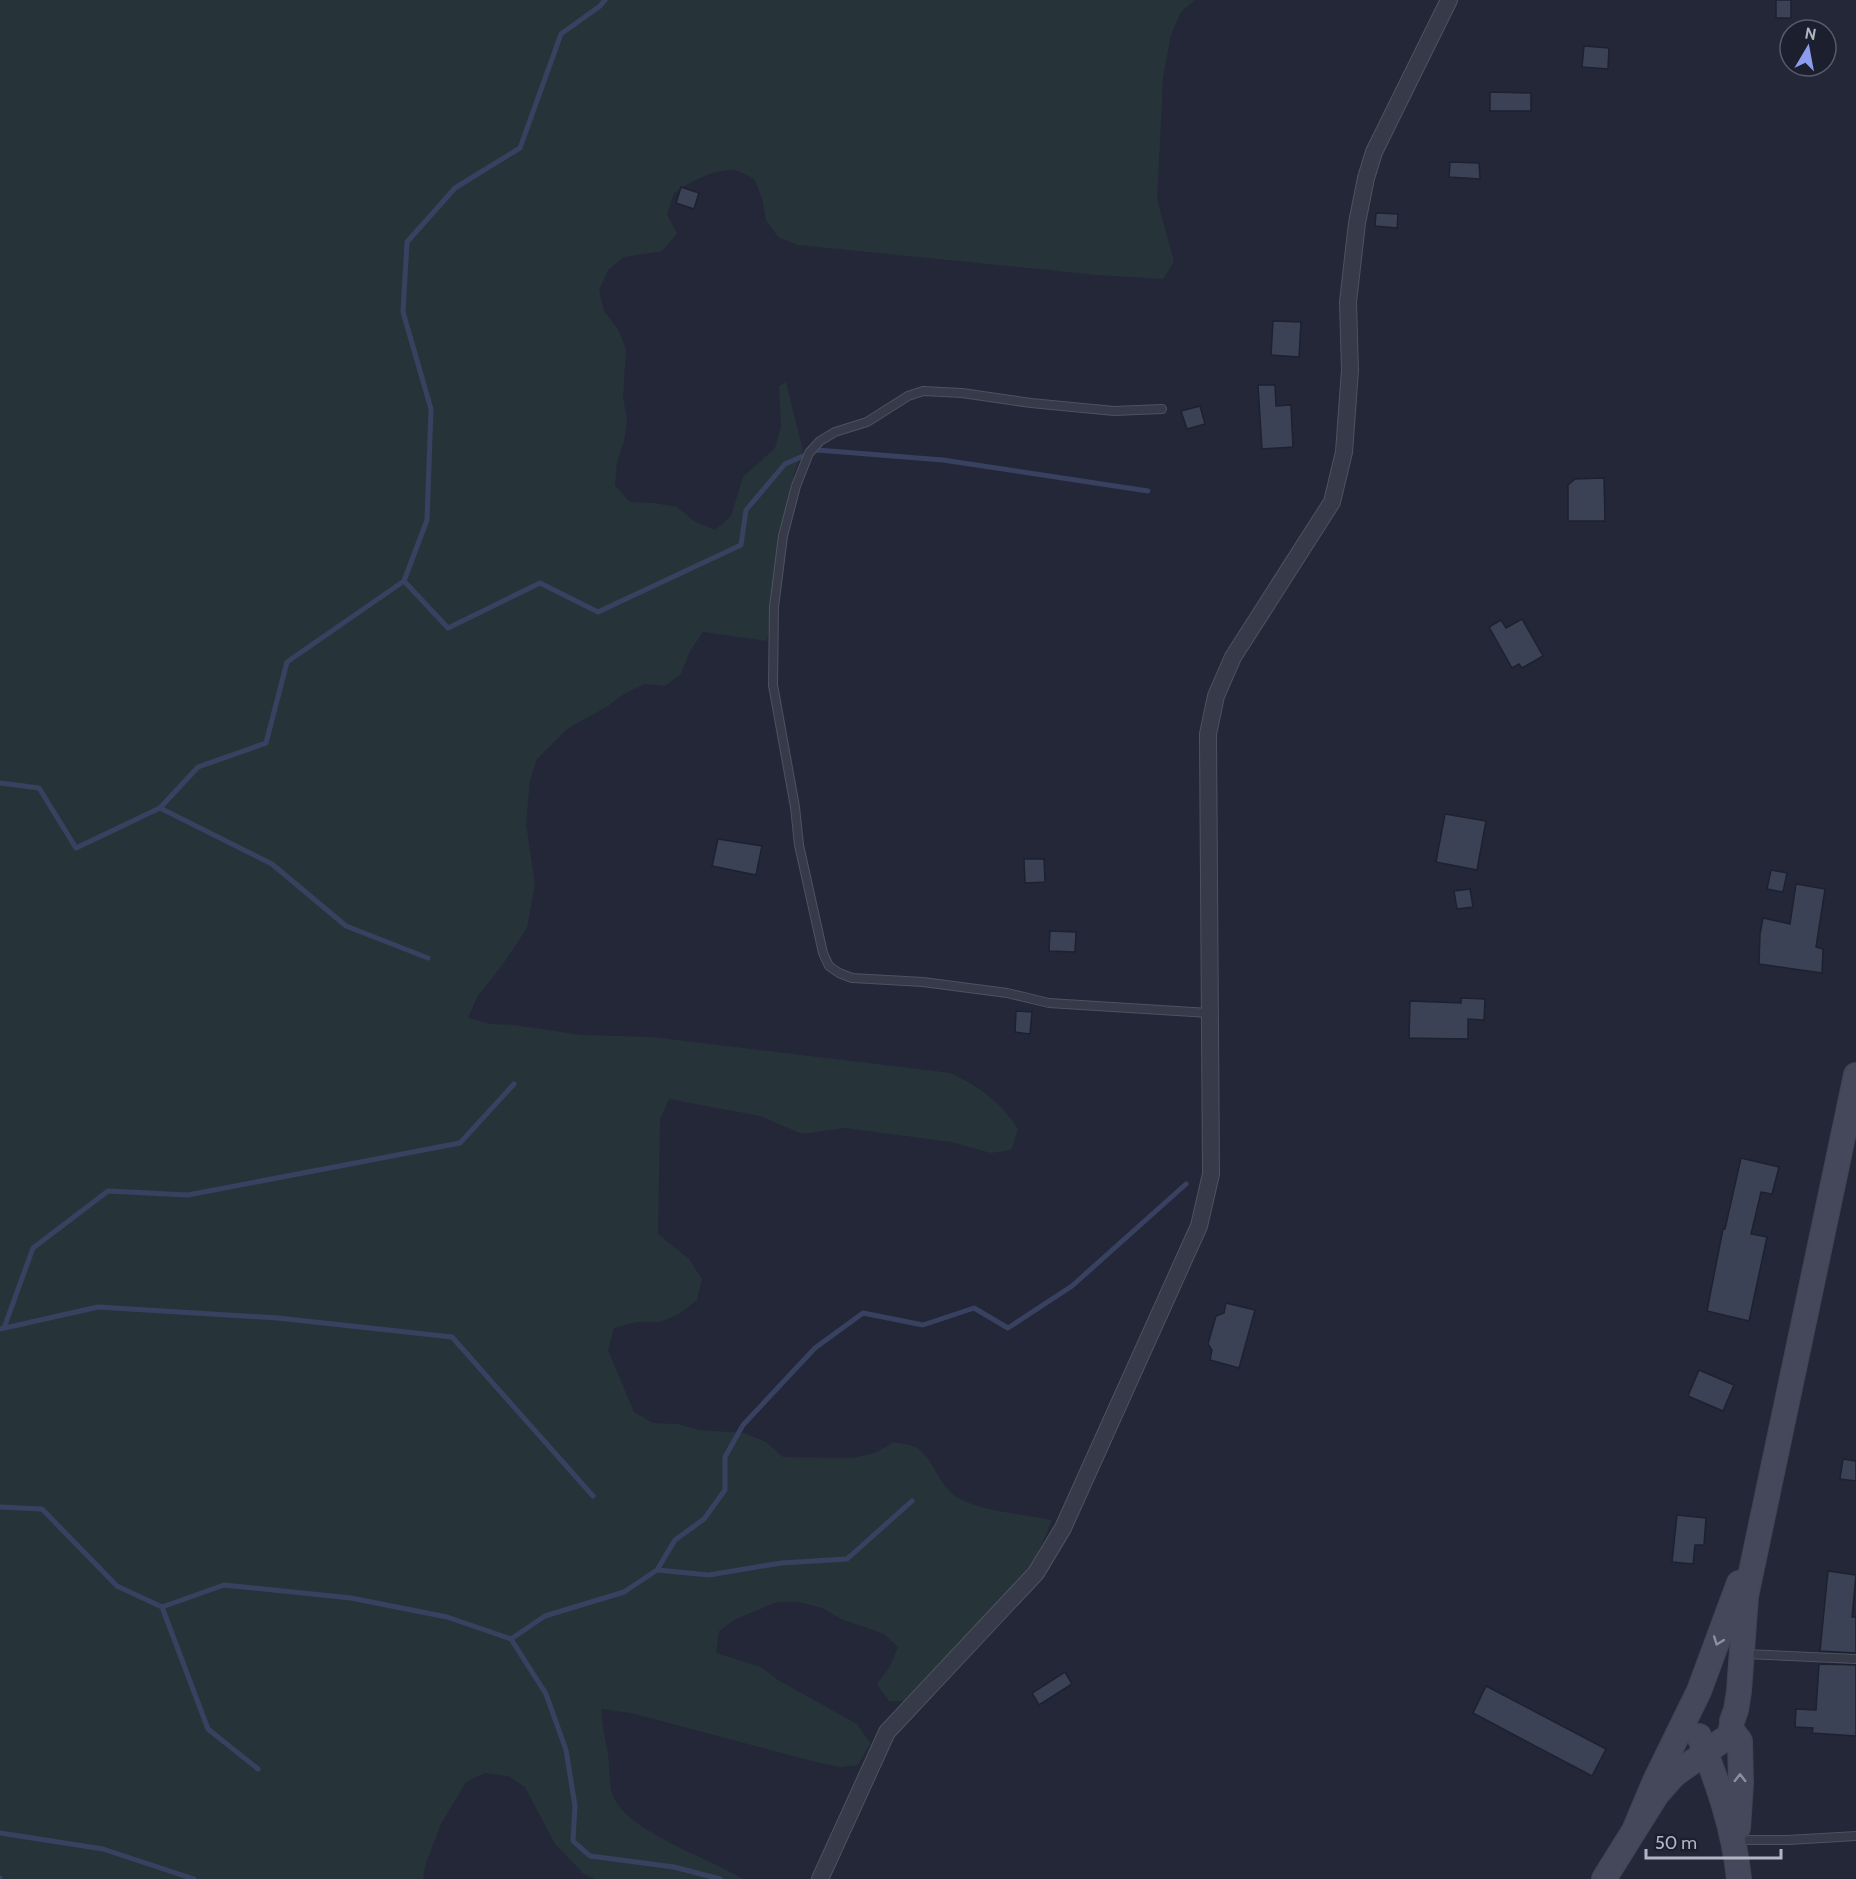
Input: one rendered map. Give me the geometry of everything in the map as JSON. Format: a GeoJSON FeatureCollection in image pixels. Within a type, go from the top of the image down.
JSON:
{"type":"FeatureCollection","features":[{"type":"Feature","properties":{"kind":"main road"},"geometry":{"type":"LineString","coordinates":[[1636,1826],[1739,1691],[1746,1596],[1856,1075]]}},
{"type":"Feature","properties":{"kind":"main road"},"geometry":{"type":"LineString","coordinates":[[1604,1879],[1657,1794],[1681,1771],[1710,1727],[1760,1527]]}},
{"type":"Feature","properties":{"kind":"main road"},"geometry":{"type":"LineString","coordinates":[[1710,1727],[1717,1780],[1728,1813],[1738,1859]]}},
{"type":"Feature","properties":{"kind":"main road"},"geometry":{"type":"LineString","coordinates":[[1710,1727],[1741,1783],[1738,1859]]}},
{"type":"Feature","properties":{"kind":"main road"},"geometry":{"type":"LineString","coordinates":[[1681,1771],[1690,1768],[1700,1769],[1717,1780]]}},
{"type":"Feature","properties":{"kind":"street"},"geometry":{"type":"LineString","coordinates":[[820,1879],[887,1732],[1036,1573],[1063,1528],[1199,1226],[1211,1174],[1208,734],[1216,696],[1233,657],[1332,502],[1344,452],[1350,370],[1348,302],[1357,223],[1366,178],[1374,152],[1449,0]]}},
{"type":"Feature","properties":{"kind":"lane"},"geometry":{"type":"LineString","coordinates":[[1162,409],[1114,411],[1031,403],[962,393],[923,391],[908,396],[867,422],[835,432],[820,441],[809,453],[796,486],[783,536],[774,607],[774,685],[795,807],[799,845],[823,953],[829,966],[852,978],[923,982],[1007,993],[1049,1003],[1209,1013]]}},
{"type":"Feature","properties":{"kind":"lane"},"geometry":{"type":"LineString","coordinates":[[1741,1654],[1856,1659]]}},
{"type":"Feature","properties":{"kind":"lane"},"geometry":{"type":"LineString","coordinates":[[1738,1859],[1788,1840],[1856,1836]]}},
{"type":"Feature","properties":{"kind":"shaded area"},"geometry":{"type":"Polygon","coordinates":[[[0,0],[1195,0],[1181,12],[1171,35],[1163,78],[1157,199],[1174,262],[1163,279],[1097,275],[798,245],[778,237],[766,220],[762,198],[754,179],[732,170],[709,174],[674,193],[667,214],[677,234],[662,251],[624,257],[608,270],[599,290],[604,311],[618,329],[626,349],[623,397],[627,420],[624,441],[617,462],[615,485],[630,502],[677,507],[694,521],[715,530],[731,516],[743,477],[775,448],[781,427],[779,386],[786,382],[803,451],[794,473],[767,641],[703,632],[690,651],[681,674],[665,686],[644,684],[624,694],[608,706],[567,729],[537,759],[530,780],[526,824],[535,884],[527,928],[477,997],[468,1018],[490,1024],[515,1025],[581,1035],[652,1037],[951,1073],[989,1096],[1018,1129],[1011,1150],[991,1153],[951,1142],[845,1128],[802,1134],[760,1116],[669,1099],[660,1119],[658,1234],[689,1259],[702,1279],[697,1300],[679,1314],[660,1322],[637,1322],[614,1328],[608,1350],[634,1412],[653,1423],[677,1424],[699,1430],[744,1433],[766,1442],[783,1457],[852,1458],[875,1453],[894,1442],[912,1446],[928,1459],[947,1489],[962,1500],[994,1510],[1052,1520],[1033,1564],[908,1701],[889,1701],[877,1684],[890,1666],[898,1647],[884,1634],[841,1619],[822,1608],[799,1602],[777,1602],[736,1619],[719,1631],[716,1653],[761,1667],[778,1680],[857,1724],[870,1743],[858,1765],[841,1767],[820,1763],[631,1713],[601,1709],[611,1790],[615,1800],[625,1812],[638,1824],[655,1834],[743,1879],[595,1879],[584,1874],[555,1844],[525,1787],[508,1776],[485,1773],[466,1782],[441,1824],[425,1866],[423,1879],[0,1879],[0,0]]]}},
{"type":"Feature","properties":{"kind":"building"},"geometry":{"type":"Polygon","coordinates":[[[1776,0],[1791,0],[1791,18],[1776,18],[1776,0]]]}},
{"type":"Feature","properties":{"kind":"building"},"geometry":{"type":"Polygon","coordinates":[[[1584,46],[1609,48],[1608,69],[1582,67],[1584,46]]]}},
{"type":"Feature","properties":{"kind":"building"},"geometry":{"type":"Polygon","coordinates":[[[1490,92],[1531,93],[1531,111],[1490,111],[1490,92]]]}},
{"type":"Feature","properties":{"kind":"building"},"geometry":{"type":"Polygon","coordinates":[[[1450,162],[1479,163],[1480,179],[1449,177],[1450,162]]]}},
{"type":"Feature","properties":{"kind":"building"},"geometry":{"type":"Polygon","coordinates":[[[681,187],[699,193],[694,209],[676,203],[681,187]]]}},
{"type":"Feature","properties":{"kind":"building"},"geometry":{"type":"Polygon","coordinates":[[[1376,213],[1398,214],[1397,228],[1375,226],[1376,213]]]}},
{"type":"Feature","properties":{"kind":"building"},"geometry":{"type":"Polygon","coordinates":[[[1273,321],[1301,322],[1299,357],[1271,355],[1273,321]]]}},
{"type":"Feature","properties":{"kind":"building"},"geometry":{"type":"Polygon","coordinates":[[[1258,385],[1275,385],[1276,406],[1291,405],[1293,447],[1262,449],[1258,385]]]}},
{"type":"Feature","properties":{"kind":"building"},"geometry":{"type":"Polygon","coordinates":[[[1200,406],[1205,424],[1187,429],[1181,411],[1200,406]]]}},
{"type":"Feature","properties":{"kind":"building"},"geometry":{"type":"Polygon","coordinates":[[[1604,478],[1605,521],[1568,521],[1568,485],[1575,479],[1604,478]]]}},
{"type":"Feature","properties":{"kind":"building"},"geometry":{"type":"Polygon","coordinates":[[[1522,619],[1543,656],[1522,668],[1519,664],[1512,668],[1489,627],[1501,620],[1506,628],[1522,619]]]}},
{"type":"Feature","properties":{"kind":"building"},"geometry":{"type":"Polygon","coordinates":[[[1445,814],[1486,821],[1477,870],[1436,862],[1445,814]]]}},
{"type":"Feature","properties":{"kind":"building"},"geometry":{"type":"Polygon","coordinates":[[[718,839],[762,846],[756,875],[712,866],[718,839]]]}},
{"type":"Feature","properties":{"kind":"building"},"geometry":{"type":"Polygon","coordinates":[[[1024,859],[1044,859],[1045,882],[1025,883],[1024,859]]]}},
{"type":"Feature","properties":{"kind":"building"},"geometry":{"type":"Polygon","coordinates":[[[1771,870],[1787,873],[1783,892],[1767,889],[1771,870]]]}},
{"type":"Feature","properties":{"kind":"building"},"geometry":{"type":"Polygon","coordinates":[[[1796,884],[1825,889],[1816,947],[1823,949],[1822,973],[1759,964],[1763,918],[1790,924],[1796,884]]]}},
{"type":"Feature","properties":{"kind":"building"},"geometry":{"type":"Polygon","coordinates":[[[1470,889],[1473,907],[1457,909],[1454,891],[1470,889]]]}},
{"type":"Feature","properties":{"kind":"building"},"geometry":{"type":"Polygon","coordinates":[[[1050,931],[1076,932],[1075,952],[1049,951],[1050,931]]]}},
{"type":"Feature","properties":{"kind":"building"},"geometry":{"type":"Polygon","coordinates":[[[1461,998],[1485,999],[1484,1020],[1468,1019],[1468,1039],[1409,1038],[1410,1001],[1461,1003],[1461,998]]]}},
{"type":"Feature","properties":{"kind":"building"},"geometry":{"type":"Polygon","coordinates":[[[1016,1011],[1032,1012],[1030,1034],[1015,1032],[1016,1011]]]}},
{"type":"Feature","properties":{"kind":"building"},"geometry":{"type":"Polygon","coordinates":[[[1741,1158],[1779,1167],[1772,1194],[1761,1192],[1751,1234],[1767,1237],[1749,1321],[1707,1311],[1723,1229],[1725,1229],[1741,1158]]]}},
{"type":"Feature","properties":{"kind":"building"},"geometry":{"type":"Polygon","coordinates":[[[1226,1303],[1255,1310],[1239,1368],[1210,1360],[1212,1350],[1208,1344],[1216,1316],[1224,1313],[1226,1303]]]}},
{"type":"Feature","properties":{"kind":"building"},"geometry":{"type":"Polygon","coordinates":[[[1699,1370],[1734,1385],[1723,1411],[1688,1396],[1699,1370]]]}},
{"type":"Feature","properties":{"kind":"building"},"geometry":{"type":"Polygon","coordinates":[[[1843,1459],[1856,1461],[1856,1481],[1840,1479],[1843,1459]]]}},
{"type":"Feature","properties":{"kind":"building"},"geometry":{"type":"Polygon","coordinates":[[[1677,1515],[1706,1518],[1704,1545],[1695,1545],[1693,1564],[1672,1562],[1677,1515]]]}},
{"type":"Feature","properties":{"kind":"building"},"geometry":{"type":"Polygon","coordinates":[[[1828,1571],[1856,1575],[1852,1617],[1856,1617],[1856,1653],[1820,1651],[1828,1571]]]}},
{"type":"Feature","properties":{"kind":"building"},"geometry":{"type":"Polygon","coordinates":[[[1819,1664],[1856,1665],[1856,1736],[1812,1733],[1813,1728],[1795,1727],[1796,1709],[1816,1710],[1819,1664]]]}},
{"type":"Feature","properties":{"kind":"building"},"geometry":{"type":"Polygon","coordinates":[[[1065,1672],[1072,1684],[1039,1705],[1032,1693],[1065,1672]]]}},
{"type":"Feature","properties":{"kind":"building"},"geometry":{"type":"Polygon","coordinates":[[[1486,1686],[1606,1749],[1592,1776],[1473,1713],[1486,1686]]]}},
{"type":"Feature","properties":{"kind":"waterway"},"geometry":{"type":"LineString","coordinates":[[0,783],[39,788],[76,848],[160,808],[198,767],[266,743],[287,662],[404,581],[427,520],[431,409],[403,312],[407,242],[455,188],[520,148],[561,34],[605,0]]}},
{"type":"Feature","properties":{"kind":"waterway"},"geometry":{"type":"LineString","coordinates":[[404,581],[448,628],[540,583],[598,612],[741,545],[746,510],[785,464],[817,450],[943,460],[1148,491]]}},
{"type":"Feature","properties":{"kind":"waterway"},"geometry":{"type":"LineString","coordinates":[[160,808],[272,864],[346,926],[428,958]]}},
{"type":"Feature","properties":{"kind":"waterway"},"geometry":{"type":"LineString","coordinates":[[4,1328],[33,1248],[108,1191],[188,1195],[460,1143],[514,1084]]}},
{"type":"Feature","properties":{"kind":"waterway"},"geometry":{"type":"LineString","coordinates":[[511,1639],[545,1616],[624,1592],[657,1570],[675,1540],[704,1519],[725,1490],[725,1457],[743,1425],[815,1348],[863,1313],[923,1325],[974,1308],[1008,1328],[1072,1286],[1186,1184]]}},
{"type":"Feature","properties":{"kind":"waterway"},"geometry":{"type":"LineString","coordinates":[[0,1329],[98,1307],[278,1318],[452,1337],[593,1496]]}},
{"type":"Feature","properties":{"kind":"waterway"},"geometry":{"type":"LineString","coordinates":[[657,1570],[709,1575],[781,1563],[847,1559],[912,1501]]}},
{"type":"Feature","properties":{"kind":"waterway"},"geometry":{"type":"LineString","coordinates":[[0,1507],[42,1509],[117,1586],[162,1607],[224,1585],[351,1598],[447,1617],[511,1639],[546,1694],[566,1750],[575,1806],[573,1841],[590,1856],[674,1867],[720,1879]]}},
{"type":"Feature","properties":{"kind":"waterway"},"geometry":{"type":"LineString","coordinates":[[162,1607],[208,1729],[258,1769]]}},
{"type":"Feature","properties":{"kind":"waterway"},"geometry":{"type":"LineString","coordinates":[[0,1833],[103,1849],[194,1879]]}}]}
